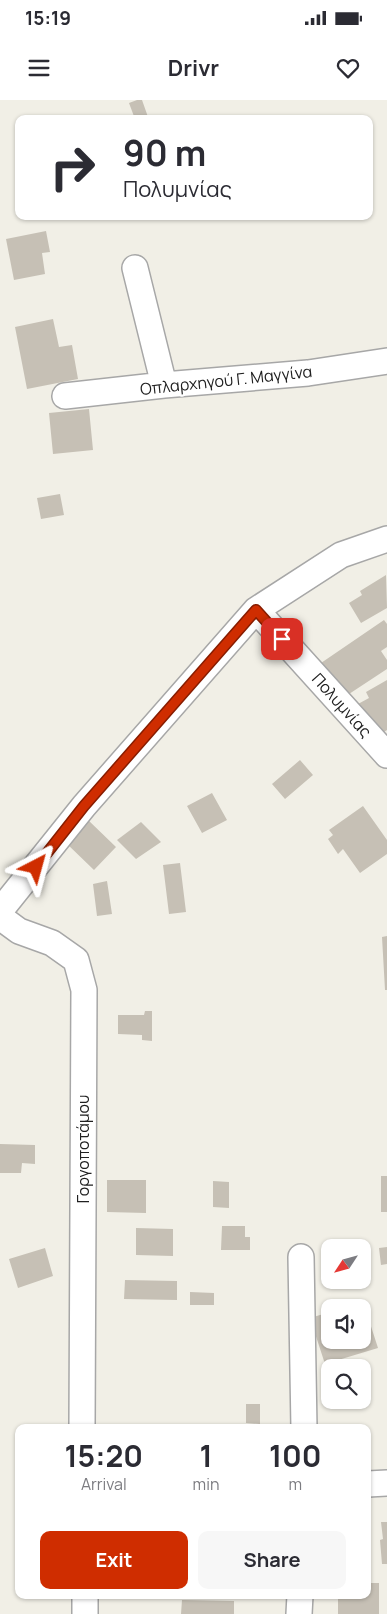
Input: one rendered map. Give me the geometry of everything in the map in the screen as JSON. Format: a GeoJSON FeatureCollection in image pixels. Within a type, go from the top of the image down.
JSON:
{"type":"FeatureCollection","features":[{"type":"Feature","properties":{"kind":"street"},"geometry":{"type":"LineString","coordinates":[[135,268],[164,385]]}},
{"type":"Feature","properties":{"kind":"street","name":"Οπλαρχηγού Γ. Μαγγίνα"},"geometry":{"type":"LineString","coordinates":[[65,396],[164,385],[308,373],[387,361]]}},
{"type":"Feature","properties":{"kind":"street"},"geometry":{"type":"LineString","coordinates":[[0,911],[84,806],[256,610],[340,555],[387,539]]}},
{"type":"Feature","properties":{"kind":"street","name":"Πολυμνίας"},"geometry":{"type":"LineString","coordinates":[[256,610],[387,755]]}},
{"type":"Feature","properties":{"kind":"street","name":"Γοργοποτάμου"},"geometry":{"type":"LineString","coordinates":[[0,917],[19,931],[52,943],[76,960],[84,990],[82,1424]]}},
{"type":"Feature","properties":{"kind":"street"},"geometry":{"type":"LineString","coordinates":[[301,1257],[304,1424]]}},
{"type":"Feature","properties":{"kind":"street"},"geometry":{"type":"LineString","coordinates":[[371,1484],[387,1483]]}},
{"type":"Feature","properties":{"kind":"street"},"geometry":{"type":"LineString","coordinates":[[85,1599],[85,1614]]}},
{"type":"Feature","properties":{"kind":"street"},"geometry":{"type":"LineString","coordinates":[[299,1614],[300,1599]]}},
{"type":"Feature","properties":{"kind":"building"},"geometry":{"type":"Polygon","coordinates":[[[142,100],[147,115],[134,115],[129,103],[142,100]]]}},
{"type":"Feature","properties":{"kind":"building"},"geometry":{"type":"Polygon","coordinates":[[[46,231],[50,252],[42,253],[45,274],[14,280],[6,239],[46,231]]]}},
{"type":"Feature","properties":{"kind":"building"},"geometry":{"type":"Polygon","coordinates":[[[53,319],[59,347],[72,345],[78,379],[27,389],[15,327],[53,319]]]}},
{"type":"Feature","properties":{"kind":"building"},"geometry":{"type":"Polygon","coordinates":[[[89,409],[93,450],[53,454],[49,413],[89,409]]]}},
{"type":"Feature","properties":{"kind":"building"},"geometry":{"type":"Polygon","coordinates":[[[60,494],[64,515],[41,519],[37,498],[60,494]]]}},
{"type":"Feature","properties":{"kind":"building"},"geometry":{"type":"Polygon","coordinates":[[[386,575],[387,608],[361,623],[349,603],[362,595],[360,591],[386,575]]]}},
{"type":"Feature","properties":{"kind":"building"},"geometry":{"type":"Polygon","coordinates":[[[384,620],[387,624],[387,647],[381,651],[387,660],[387,669],[346,696],[321,663],[384,620]]]}},
{"type":"Feature","properties":{"kind":"building"},"geometry":{"type":"Polygon","coordinates":[[[387,680],[387,730],[378,736],[358,704],[369,698],[366,692],[387,680]]]}},
{"type":"Feature","properties":{"kind":"building"},"geometry":{"type":"Polygon","coordinates":[[[300,760],[313,775],[285,799],[272,784],[300,760]]]}},
{"type":"Feature","properties":{"kind":"building"},"geometry":{"type":"Polygon","coordinates":[[[212,793],[227,820],[202,833],[187,806],[212,793]]]}},
{"type":"Feature","properties":{"kind":"building"},"geometry":{"type":"Polygon","coordinates":[[[363,806],[387,840],[387,854],[360,873],[343,849],[338,854],[328,839],[333,835],[329,830],[363,806]]]}},
{"type":"Feature","properties":{"kind":"building"},"geometry":{"type":"Polygon","coordinates":[[[87,819],[116,847],[94,870],[65,842],[87,819]]]}},
{"type":"Feature","properties":{"kind":"building"},"geometry":{"type":"Polygon","coordinates":[[[141,822],[161,842],[136,859],[117,840],[141,822]]]}},
{"type":"Feature","properties":{"kind":"building"},"geometry":{"type":"Polygon","coordinates":[[[180,863],[186,912],[169,914],[163,865],[180,863]]]}},
{"type":"Feature","properties":{"kind":"building"},"geometry":{"type":"Polygon","coordinates":[[[107,881],[112,914],[97,916],[93,884],[107,881]]]}},
{"type":"Feature","properties":{"kind":"building"},"geometry":{"type":"Polygon","coordinates":[[[387,936],[387,990],[385,990],[382,937],[387,936]]]}},
{"type":"Feature","properties":{"kind":"building"},"geometry":{"type":"Polygon","coordinates":[[[145,1011],[152,1011],[152,1041],[142,1040],[142,1035],[118,1034],[118,1015],[144,1015],[145,1011]]]}},
{"type":"Feature","properties":{"kind":"building"},"geometry":{"type":"Polygon","coordinates":[[[0,1144],[35,1145],[35,1164],[22,1163],[21,1173],[0,1173],[0,1144]]]}},
{"type":"Feature","properties":{"kind":"building"},"geometry":{"type":"Polygon","coordinates":[[[381,1176],[387,1176],[387,1212],[381,1212],[381,1176]]]}},
{"type":"Feature","properties":{"kind":"building"},"geometry":{"type":"Polygon","coordinates":[[[107,1180],[146,1180],[146,1213],[107,1212],[107,1180]]]}},
{"type":"Feature","properties":{"kind":"building"},"geometry":{"type":"Polygon","coordinates":[[[213,1181],[229,1182],[229,1208],[213,1207],[213,1181]]]}},
{"type":"Feature","properties":{"kind":"building"},"geometry":{"type":"Polygon","coordinates":[[[222,1226],[245,1226],[245,1237],[250,1237],[250,1250],[221,1250],[222,1226]]]}},
{"type":"Feature","properties":{"kind":"building"},"geometry":{"type":"Polygon","coordinates":[[[136,1228],[173,1229],[173,1256],[136,1255],[136,1228]]]}},
{"type":"Feature","properties":{"kind":"building"},"geometry":{"type":"Polygon","coordinates":[[[387,1247],[387,1264],[381,1265],[379,1248],[387,1247]]]}},
{"type":"Feature","properties":{"kind":"building"},"geometry":{"type":"Polygon","coordinates":[[[45,1248],[53,1276],[18,1288],[9,1259],[45,1248]]]}},
{"type":"Feature","properties":{"kind":"building"},"geometry":{"type":"Polygon","coordinates":[[[125,1280],[177,1281],[177,1300],[124,1299],[125,1280]]]}},
{"type":"Feature","properties":{"kind":"building"},"geometry":{"type":"Polygon","coordinates":[[[190,1292],[214,1293],[214,1305],[190,1305],[190,1292]]]}},
{"type":"Feature","properties":{"kind":"building"},"geometry":{"type":"Polygon","coordinates":[[[321,1315],[321,1349],[371,1349],[371,1326],[378,1348],[342,1359],[323,1359],[310,1318],[321,1315]]]}},
{"type":"Feature","properties":{"kind":"building"},"geometry":{"type":"Polygon","coordinates":[[[246,1404],[260,1404],[260,1424],[246,1423],[246,1404]]]}},
{"type":"Feature","properties":{"kind":"building"},"geometry":{"type":"Polygon","coordinates":[[[381,1522],[387,1522],[387,1564],[382,1564],[380,1540],[383,1539],[381,1522]]]}},
{"type":"Feature","properties":{"kind":"building"},"geometry":{"type":"Polygon","coordinates":[[[371,1583],[379,1583],[379,1614],[338,1614],[338,1599],[371,1599],[371,1583]]]}},
{"type":"Feature","properties":{"kind":"building"},"geometry":{"type":"Polygon","coordinates":[[[182,1600],[234,1601],[234,1614],[181,1614],[182,1600]]]}},
{"type":"Feature","properties":{"kind":"route"},"geometry":{"type":"LineString","coordinates":[[36,867],[84,806],[256,610],[282,639]]}}]}
